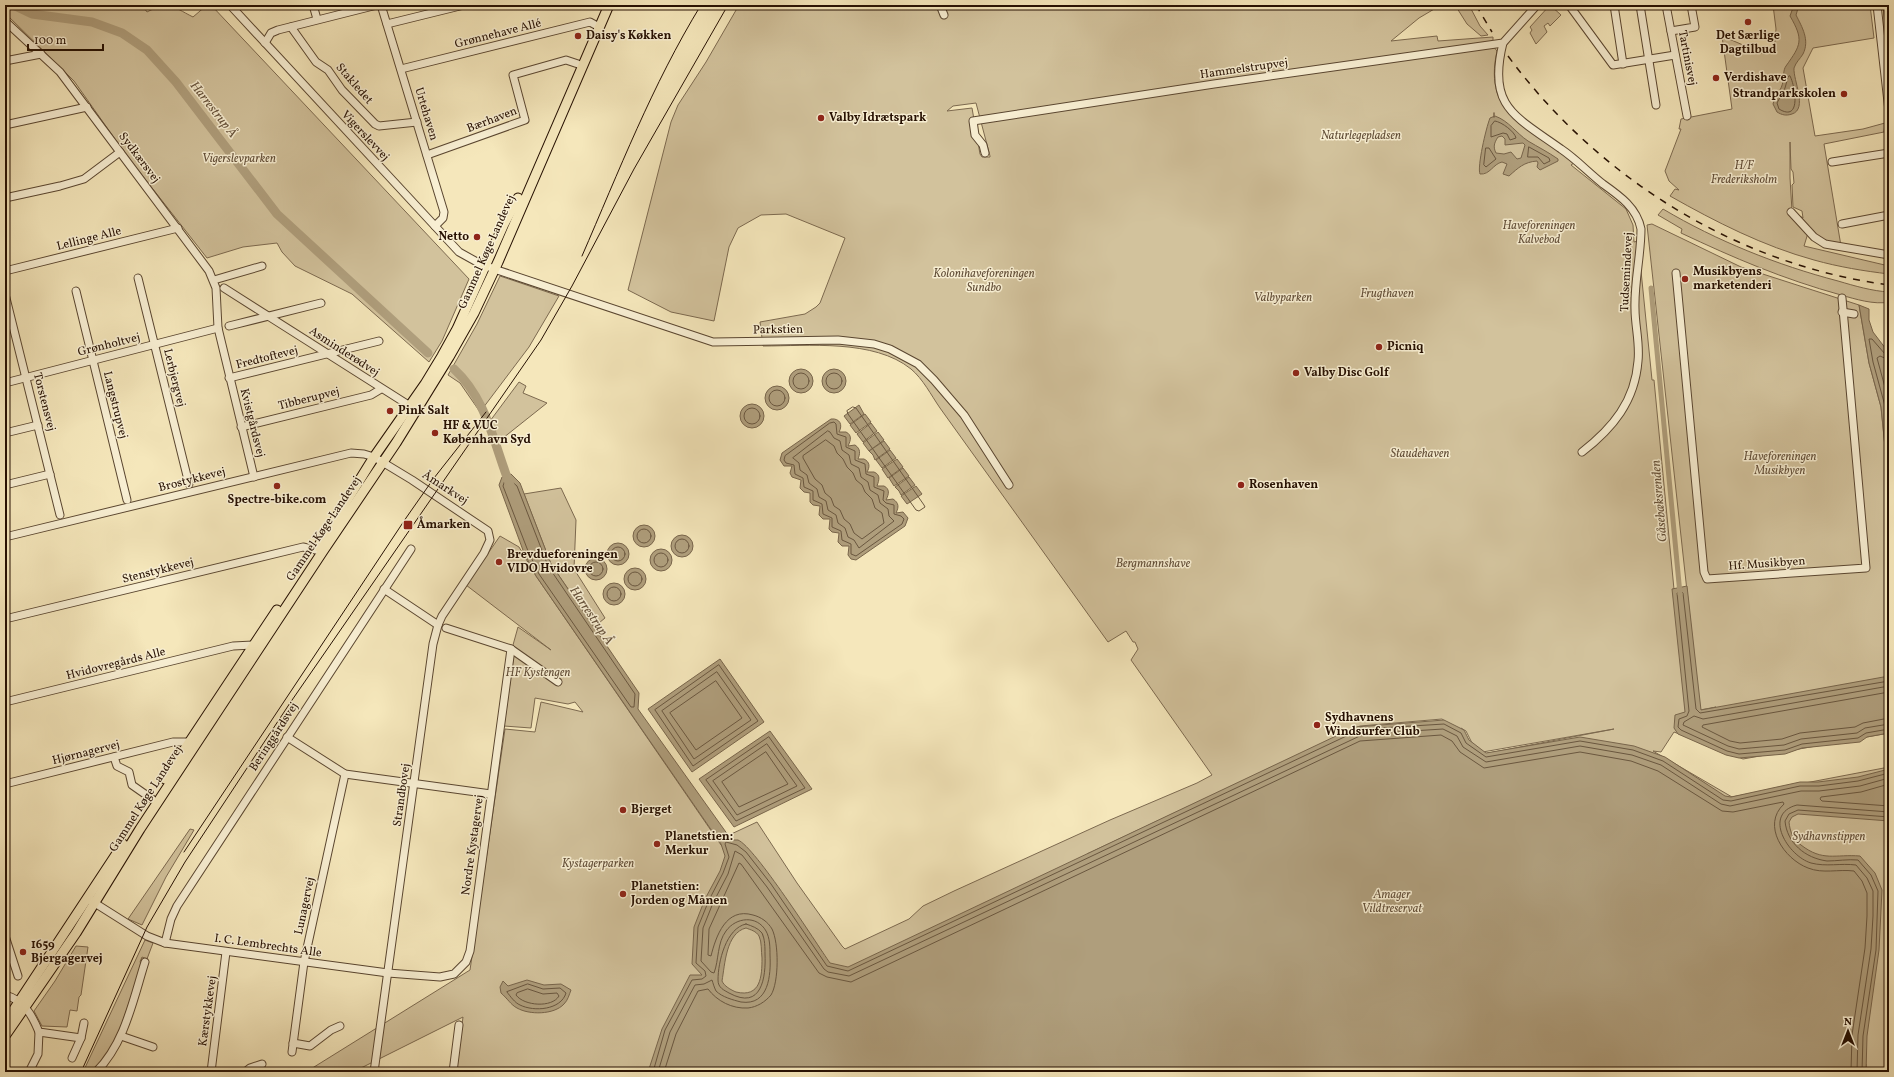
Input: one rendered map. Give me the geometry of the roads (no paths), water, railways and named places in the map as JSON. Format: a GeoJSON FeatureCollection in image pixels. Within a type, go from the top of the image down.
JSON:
{"type":"FeatureCollection","features":[{"type":"Feature","properties":{"kind":"main road","name":"Gammel Køge Landevej"},"geometry":{"type":"LineString","coordinates":[[490,267],[572,91],[604,5]]}},
{"type":"Feature","properties":{"kind":"main road","name":"Gammel Køge Landevej"},"geometry":{"type":"LineString","coordinates":[[5,1036],[22,1004],[144,824],[318,558],[384,463],[445,356],[474,314],[504,224],[524,186],[578,64],[609,5]]}},
{"type":"Feature","properties":{"kind":"main road","name":"Gammel Køge Landevej"},"geometry":{"type":"LineString","coordinates":[[91,901],[152,799],[316,550],[374,457],[410,406],[438,370]]}},
{"type":"Feature","properties":{"kind":"main road","name":"Gammel Køge Landevej"},"geometry":{"type":"LineString","coordinates":[[5,1023],[22,1004]]}},
{"type":"Feature","properties":{"kind":"street","name":"Vigerslevvej"},"geometry":{"type":"LineString","coordinates":[[230,5],[459,252],[490,267]]}},
{"type":"Feature","properties":{"kind":"street"},"geometry":{"type":"LineString","coordinates":[[313,5],[317,20]]}},
{"type":"Feature","properties":{"kind":"street"},"geometry":{"type":"LineString","coordinates":[[265,43],[271,33],[377,5]]}},
{"type":"Feature","properties":{"kind":"street","name":"Urtehaven"},"geometry":{"type":"LineString","coordinates":[[381,5],[444,212],[443,218],[435,226]]}},
{"type":"Feature","properties":{"kind":"street"},"geometry":{"type":"LineString","coordinates":[[387,24],[464,5]]}},
{"type":"Feature","properties":{"kind":"street"},"geometry":{"type":"LineString","coordinates":[[940,5],[944,15]]}},
{"type":"Feature","properties":{"kind":"street"},"geometry":{"type":"LineString","coordinates":[[1503,43],[1537,5]]}},
{"type":"Feature","properties":{"kind":"street"},"geometry":{"type":"LineString","coordinates":[[1569,5],[1613,65],[1675,56]]}},
{"type":"Feature","properties":{"kind":"street"},"geometry":{"type":"LineString","coordinates":[[1614,5],[1623,64]]}},
{"type":"Feature","properties":{"kind":"street"},"geometry":{"type":"LineString","coordinates":[[1640,5],[1656,105]]}},
{"type":"Feature","properties":{"kind":"street","name":"Tartinisvej"},"geometry":{"type":"LineString","coordinates":[[1666,5],[1687,116]]}},
{"type":"Feature","properties":{"kind":"street"},"geometry":{"type":"LineString","coordinates":[[1671,31],[1695,27],[1691,5]]}},
{"type":"Feature","properties":{"kind":"street"},"geometry":{"type":"LineString","coordinates":[[1877,5],[1889,111]]}},
{"type":"Feature","properties":{"kind":"street","name":"Sydkærsvej"},"geometry":{"type":"LineString","coordinates":[[5,21],[60,72],[178,228],[214,280],[218,297],[218,328]]}},
{"type":"Feature","properties":{"kind":"street","name":"Grønnehave Allé"},"geometry":{"type":"LineString","coordinates":[[401,69],[590,22],[597,26]]}},
{"type":"Feature","properties":{"kind":"street","name":"Stakledet"},"geometry":{"type":"LineString","coordinates":[[290,27],[316,62],[328,70],[342,90],[375,124],[378,126],[417,122]]}},
{"type":"Feature","properties":{"kind":"street","name":"Hammelstrupvej"},"geometry":{"type":"LineString","coordinates":[[985,153],[983,145],[975,136],[973,121],[1214,84],[1503,43]]}},
{"type":"Feature","properties":{"kind":"street","name":"Tudsemindevej"},"geometry":{"type":"LineString","coordinates":[[1503,43],[1498,72],[1499,88],[1508,107],[1522,122],[1564,150],[1626,202],[1639,219],[1640,224],[1641,241],[1635,309],[1638,361],[1634,386],[1627,404],[1617,419],[1600,438],[1582,452]]}},
{"type":"Feature","properties":{"kind":"street"},"geometry":{"type":"LineString","coordinates":[[5,61],[40,54]]}},
{"type":"Feature","properties":{"kind":"street","name":"Bærhaven"},"geometry":{"type":"LineString","coordinates":[[427,155],[524,122],[526,120],[513,75],[566,60],[578,64]]}},
{"type":"Feature","properties":{"kind":"street"},"geometry":{"type":"LineString","coordinates":[[5,125],[87,107]]}},
{"type":"Feature","properties":{"kind":"street"},"geometry":{"type":"LineString","coordinates":[[5,198],[84,179],[120,152]]}},
{"type":"Feature","properties":{"kind":"street"},"geometry":{"type":"LineString","coordinates":[[1832,162],[1889,153]]}},
{"type":"Feature","properties":{"kind":"street"},"geometry":{"type":"LineString","coordinates":[[1791,212],[1814,237],[1825,244],[1889,255]]}},
{"type":"Feature","properties":{"kind":"street"},"geometry":{"type":"LineString","coordinates":[[1842,224],[1889,215]]}},
{"type":"Feature","properties":{"kind":"street","name":"Lellinge Alle"},"geometry":{"type":"LineString","coordinates":[[5,271],[178,228]]}},
{"type":"Feature","properties":{"kind":"street"},"geometry":{"type":"LineString","coordinates":[[214,280],[262,266]]}},
{"type":"Feature","properties":{"kind":"street","name":"Parkstien"},"geometry":{"type":"LineString","coordinates":[[490,267],[713,342],[838,340],[874,344],[890,349],[918,364],[938,384],[964,415],[1009,484]]}},
{"type":"Feature","properties":{"kind":"street","name":"Hf. Musikbyen"},"geometry":{"type":"LineString","coordinates":[[1676,273],[1704,572],[1707,579],[1866,568],[1842,312],[1842,298]]}},
{"type":"Feature","properties":{"kind":"street","name":"Lerbjergvej"},"geometry":{"type":"LineString","coordinates":[[138,278],[189,484]]}},
{"type":"Feature","properties":{"kind":"street","name":"Asminderødvej"},"geometry":{"type":"LineString","coordinates":[[224,288],[410,406]]}},
{"type":"Feature","properties":{"kind":"street","name":"Langstrupvej"},"geometry":{"type":"LineString","coordinates":[[76,291],[127,500]]}},
{"type":"Feature","properties":{"kind":"street","name":"Torstensvej"},"geometry":{"type":"LineString","coordinates":[[5,294],[60,515]]}},
{"type":"Feature","properties":{"kind":"street"},"geometry":{"type":"LineString","coordinates":[[229,326],[321,303]]}},
{"type":"Feature","properties":{"kind":"street"},"geometry":{"type":"LineString","coordinates":[[1842,312],[1854,314]]}},
{"type":"Feature","properties":{"kind":"street","name":"Grønholtvej"},"geometry":{"type":"LineString","coordinates":[[5,383],[218,328]]}},
{"type":"Feature","properties":{"kind":"street","name":"Kvistgårdsvej"},"geometry":{"type":"LineString","coordinates":[[218,328],[254,477]]}},
{"type":"Feature","properties":{"kind":"street","name":"Fredtoftevej"},"geometry":{"type":"LineString","coordinates":[[229,378],[379,341]]}},
{"type":"Feature","properties":{"kind":"street","name":"Tibberupvej"},"geometry":{"type":"LineString","coordinates":[[241,427],[371,395],[381,389]]}},
{"type":"Feature","properties":{"kind":"street"},"geometry":{"type":"LineString","coordinates":[[5,433],[38,425]]}},
{"type":"Feature","properties":{"kind":"street","name":"Brostykkevej"},"geometry":{"type":"LineString","coordinates":[[5,537],[351,453],[364,454],[374,457],[384,463]]}},
{"type":"Feature","properties":{"kind":"street","name":"Åmarkvej"},"geometry":{"type":"LineString","coordinates":[[384,463],[484,527],[491,535]]}},
{"type":"Feature","properties":{"kind":"street"},"geometry":{"type":"LineString","coordinates":[[5,486],[50,474]]}},
{"type":"Feature","properties":{"kind":"street","name":"Strandbovej"},"geometry":{"type":"LineString","coordinates":[[374,1072],[432,649],[438,625],[442,616],[484,553],[491,535]]}},
{"type":"Feature","properties":{"kind":"street","name":"Stenstykkevej"},"geometry":{"type":"LineString","coordinates":[[5,619],[303,547],[316,550]]}},
{"type":"Feature","properties":{"kind":"street","name":"Beringgårdsvej"},"geometry":{"type":"LineString","coordinates":[[165,942],[171,919],[177,906],[287,736],[412,549]]}},
{"type":"Feature","properties":{"kind":"street"},"geometry":{"type":"LineString","coordinates":[[384,589],[438,625]]}},
{"type":"Feature","properties":{"kind":"street"},"geometry":{"type":"LineString","coordinates":[[446,628],[511,649],[558,682]]}},
{"type":"Feature","properties":{"kind":"street","name":"Hvidovregårds Alle"},"geometry":{"type":"LineString","coordinates":[[5,702],[233,646],[253,645]]}},
{"type":"Feature","properties":{"kind":"street"},"geometry":{"type":"LineString","coordinates":[[233,646],[241,648],[246,655]]}},
{"type":"Feature","properties":{"kind":"street","name":"Nordre Kystagervej"},"geometry":{"type":"LineString","coordinates":[[388,974],[440,977],[454,974],[466,962],[470,951],[511,649]]}},
{"type":"Feature","properties":{"kind":"street"},"geometry":{"type":"LineString","coordinates":[[287,736],[345,774],[491,794]]}},
{"type":"Feature","properties":{"kind":"street"},"geometry":{"type":"LineString","coordinates":[[173,742],[178,744],[182,754]]}},
{"type":"Feature","properties":{"kind":"street","name":"Hjørnagervej"},"geometry":{"type":"LineString","coordinates":[[5,784],[173,742],[190,742]]}},
{"type":"Feature","properties":{"kind":"street","name":"Gammel Køge Landevej"},"geometry":{"type":"LineString","coordinates":[[114,757],[117,766],[128,772],[132,785],[152,799]]}},
{"type":"Feature","properties":{"kind":"street","name":"Lunagervej"},"geometry":{"type":"LineString","coordinates":[[292,1052],[304,962],[345,774]]}},
{"type":"Feature","properties":{"kind":"street","name":"I. C. Lembrechts Alle"},"geometry":{"type":"LineString","coordinates":[[91,901],[146,936],[165,942],[226,952],[388,974]]}},
{"type":"Feature","properties":{"kind":"street"},"geometry":{"type":"LineString","coordinates":[[5,936],[18,976]]}},
{"type":"Feature","properties":{"kind":"street","name":"Kærstykkevej"},"geometry":{"type":"LineString","coordinates":[[210,1072],[226,952]]}},
{"type":"Feature","properties":{"kind":"street"},"geometry":{"type":"LineString","coordinates":[[96,1072],[107,1062],[121,1036],[145,962]]}},
{"type":"Feature","properties":{"kind":"street"},"geometry":{"type":"LineString","coordinates":[[5,995],[22,1004],[39,1032],[38,1054],[29,1072]]}},
{"type":"Feature","properties":{"kind":"street"},"geometry":{"type":"LineString","coordinates":[[72,1058],[81,1038],[84,1023]]}},
{"type":"Feature","properties":{"kind":"street"},"geometry":{"type":"LineString","coordinates":[[453,1072],[459,1025]]}},
{"type":"Feature","properties":{"kind":"street"},"geometry":{"type":"LineString","coordinates":[[293,1043],[310,1046],[331,1030],[340,1026]]}},
{"type":"Feature","properties":{"kind":"street"},"geometry":{"type":"LineString","coordinates":[[39,1032],[81,1038]]}},
{"type":"Feature","properties":{"kind":"street"},"geometry":{"type":"LineString","coordinates":[[121,1036],[153,1047]]}},
{"type":"Feature","properties":{"kind":"street"},"geometry":{"type":"LineString","coordinates":[[245,1072],[250,1068],[262,1064]]}},
{"type":"Feature","properties":{"kind":"water"},"geometry":{"type":"Polygon","coordinates":[[[1794,5],[1799,5],[1796,15],[1801,24],[1806,44],[1803,54],[1794,68],[1799,94],[1799,106],[1797,111],[1786,115],[1777,112],[1773,104],[1782,84],[1785,68],[1798,47],[1799,37],[1790,16],[1794,5]]]}},
{"type":"Feature","properties":{"kind":"water"},"geometry":{"type":"Polygon","coordinates":[[[1495,116],[1500,118],[1528,141],[1554,156],[1558,159],[1558,161],[1540,170],[1537,167],[1537,161],[1528,163],[1518,168],[1509,176],[1503,174],[1507,164],[1502,162],[1486,173],[1480,174],[1479,170],[1484,138],[1490,118],[1495,116]],[[1502,136],[1498,137],[1494,145],[1496,153],[1504,154],[1511,152],[1517,159],[1521,158],[1525,145],[1523,143],[1505,145],[1505,139],[1502,136]]]}},
{"type":"Feature","properties":{"kind":"water"},"geometry":{"type":"Polygon","coordinates":[[[1859,305],[1869,309],[1869,320],[1873,332],[1889,353],[1889,487],[1881,407],[1869,363],[1859,305]]]}},
{"type":"Feature","properties":{"kind":"water"},"geometry":{"type":"Polygon","coordinates":[[[801,369],[806,370],[812,376],[812,386],[806,392],[801,393],[796,392],[790,386],[789,381],[790,376],[796,370],[801,369]]]}},
{"type":"Feature","properties":{"kind":"water"},"geometry":{"type":"Polygon","coordinates":[[[834,369],[839,370],[845,376],[845,386],[839,392],[834,393],[829,392],[823,386],[822,381],[823,376],[829,370],[834,369]]]}},
{"type":"Feature","properties":{"kind":"water"},"geometry":{"type":"Polygon","coordinates":[[[777,386],[782,387],[788,393],[788,403],[782,409],[777,410],[772,409],[766,403],[765,398],[766,393],[772,387],[777,386]]]}},
{"type":"Feature","properties":{"kind":"water"},"geometry":{"type":"Polygon","coordinates":[[[752,404],[757,405],[763,411],[763,421],[757,427],[752,428],[747,427],[741,421],[740,416],[741,411],[747,405],[752,404]]]}},
{"type":"Feature","properties":{"kind":"water"},"geometry":{"type":"Polygon","coordinates":[[[859,405],[864,414],[850,424],[844,416],[859,405]]]}},
{"type":"Feature","properties":{"kind":"water"},"geometry":{"type":"Polygon","coordinates":[[[865,414],[871,422],[856,433],[850,425],[865,414]]]}},
{"type":"Feature","properties":{"kind":"water"},"geometry":{"type":"Polygon","coordinates":[[[831,419],[840,422],[841,427],[839,432],[846,432],[850,436],[848,446],[855,445],[858,448],[860,453],[858,459],[864,459],[868,463],[869,468],[867,472],[874,472],[879,476],[877,486],[884,486],[888,490],[886,500],[893,499],[896,502],[898,507],[896,513],[903,512],[908,518],[905,526],[856,560],[851,559],[848,555],[849,546],[842,546],[838,542],[839,533],[832,532],[829,529],[830,519],[823,519],[819,515],[820,506],[813,505],[810,502],[810,493],[804,492],[800,488],[801,480],[792,477],[790,473],[792,466],[784,466],[780,460],[782,453],[831,419]]]}},
{"type":"Feature","properties":{"kind":"water"},"geometry":{"type":"Polygon","coordinates":[[[871,423],[877,431],[863,442],[857,434],[871,423]]]}},
{"type":"Feature","properties":{"kind":"water"},"geometry":{"type":"Polygon","coordinates":[[[878,432],[884,440],[869,451],[863,443],[878,432]]]}},
{"type":"Feature","properties":{"kind":"water"},"geometry":{"type":"Polygon","coordinates":[[[884,441],[890,449],[875,460],[869,451],[884,441]]]}},
{"type":"Feature","properties":{"kind":"water"},"geometry":{"type":"Polygon","coordinates":[[[890,450],[896,458],[882,468],[876,460],[890,450]]]}},
{"type":"Feature","properties":{"kind":"water"},"geometry":{"type":"Polygon","coordinates":[[[897,459],[903,467],[888,478],[882,469],[897,459]]]}},
{"type":"Feature","properties":{"kind":"water"},"geometry":{"type":"Polygon","coordinates":[[[903,468],[909,476],[894,486],[889,478],[903,468]]]}},
{"type":"Feature","properties":{"kind":"water","name":"Amager Vildtreservat"},"geometry":{"type":"Polygon","coordinates":[[[511,474],[520,483],[551,564],[639,693],[638,709],[732,840],[738,840],[758,859],[830,963],[848,967],[1355,727],[1444,720],[1464,730],[1469,740],[1486,753],[1580,737],[1634,746],[1665,757],[1725,796],[1731,797],[1800,782],[1818,782],[1858,777],[1889,769],[1889,821],[1798,814],[1792,817],[1789,822],[1791,832],[1798,843],[1816,854],[1829,856],[1860,856],[1875,873],[1882,890],[1879,950],[1867,1036],[1866,1072],[648,1072],[662,1029],[690,975],[702,975],[692,964],[694,927],[705,899],[720,871],[725,856],[721,844],[536,576],[524,553],[499,485],[502,477],[511,474]],[[746,928],[739,931],[730,942],[722,981],[730,989],[736,992],[744,993],[751,992],[758,984],[762,958],[759,936],[746,928]]]}},
{"type":"Feature","properties":{"kind":"water"},"geometry":{"type":"Polygon","coordinates":[[[909,477],[915,485],[901,495],[895,487],[909,477]]]}},
{"type":"Feature","properties":{"kind":"water"},"geometry":{"type":"Polygon","coordinates":[[[916,486],[922,494],[907,504],[901,496],[916,486]]]}},
{"type":"Feature","properties":{"kind":"water"},"geometry":{"type":"Polygon","coordinates":[[[644,525],[652,528],[655,536],[652,544],[644,547],[636,544],[633,536],[636,528],[644,525]]]}},
{"type":"Feature","properties":{"kind":"water"},"geometry":{"type":"Polygon","coordinates":[[[682,535],[690,538],[693,546],[690,554],[682,557],[674,554],[671,546],[674,538],[682,535]]]}},
{"type":"Feature","properties":{"kind":"water"},"geometry":{"type":"Polygon","coordinates":[[[618,543],[626,546],[629,554],[626,562],[618,565],[610,562],[607,554],[610,546],[618,543]]]}},
{"type":"Feature","properties":{"kind":"water"},"geometry":{"type":"Polygon","coordinates":[[[661,549],[669,552],[672,560],[669,568],[661,571],[653,568],[650,560],[653,552],[661,549]]]}},
{"type":"Feature","properties":{"kind":"water"},"geometry":{"type":"Polygon","coordinates":[[[596,558],[604,561],[607,569],[604,577],[596,580],[588,577],[585,569],[588,561],[596,558]]]}},
{"type":"Feature","properties":{"kind":"water"},"geometry":{"type":"Polygon","coordinates":[[[635,568],[643,571],[646,579],[643,587],[635,590],[627,587],[624,579],[627,571],[635,568]]]}},
{"type":"Feature","properties":{"kind":"water"},"geometry":{"type":"Polygon","coordinates":[[[614,583],[622,586],[625,594],[622,602],[614,605],[606,602],[603,594],[606,586],[614,583]]]}},
{"type":"Feature","properties":{"kind":"water"},"geometry":{"type":"Polygon","coordinates":[[[1687,586],[1701,710],[1889,676],[1889,733],[1867,737],[1860,742],[1802,748],[1785,754],[1739,758],[1726,755],[1678,734],[1674,728],[1675,715],[1685,712],[1672,589],[1687,586]]]}},
{"type":"Feature","properties":{"kind":"water"},"geometry":{"type":"Polygon","coordinates":[[[720,659],[764,722],[692,772],[648,709],[720,659]]]}},
{"type":"Feature","properties":{"kind":"water"},"geometry":{"type":"Polygon","coordinates":[[[770,731],[812,789],[734,827],[699,779],[770,731]]]}},
{"type":"Feature","properties":{"kind":"water"},"geometry":{"type":"Polygon","coordinates":[[[527,980],[544,985],[561,984],[571,990],[566,1001],[560,1008],[541,1013],[528,1012],[513,1005],[501,993],[500,987],[503,981],[508,986],[527,980]]]}},
{"type":"Feature","properties":{"kind":"waterway","name":"Harrestrup Å"},"geometry":{"type":"LineString","coordinates":[[13,5],[32,14],[92,22],[122,33],[147,50],[176,82],[277,214],[428,353]]}},
{"type":"Feature","properties":{"kind":"waterway","name":"Gåsebæksrenden"},"geometry":{"type":"LineString","coordinates":[[1651,288],[1680,594]]}},
{"type":"Feature","properties":{"kind":"waterway","name":"Harrestrup Å"},"geometry":{"type":"LineString","coordinates":[[454,369],[465,381],[482,408],[510,485]]}},
{"type":"Feature","properties":{"kind":"tram line"},"geometry":{"type":"LineString","coordinates":[[582,256],[652,97],[683,35],[701,5]]}},
{"type":"Feature","properties":{"kind":"tram line"},"geometry":{"type":"LineString","coordinates":[[81,1072],[147,927],[185,862],[290,703],[541,340],[572,286],[634,169],[728,5]]}},
{"type":"Feature","properties":{"kind":"tram line"},"geometry":{"type":"LineString","coordinates":[[184,852],[406,518],[434,478],[486,412]]}},
{"type":"Feature","properties":{"kind":"railway"},"geometry":{"type":"LineString","coordinates":[[1476,5],[1492,32]]}},
{"type":"Feature","properties":{"kind":"railway"},"geometry":{"type":"LineString","coordinates":[[1508,56],[1544,100],[1584,140],[1628,177],[1675,209],[1725,236],[1778,258],[1833,274],[1889,285]]}},
{"type":"Feature","properties":{"kind":"place","name":"Det Særlige Dagtilbud"},"geometry":{"type":"Point","coordinates":[1748,22]}},
{"type":"Feature","properties":{"kind":"place","name":"Daisy's Køkken"},"geometry":{"type":"Point","coordinates":[578,36]}},
{"type":"Feature","properties":{"kind":"place","name":"Verdishave"},"geometry":{"type":"Point","coordinates":[1716,78]}},
{"type":"Feature","properties":{"kind":"place","name":"Strandparkskolen"},"geometry":{"type":"Point","coordinates":[1844,94]}},
{"type":"Feature","properties":{"kind":"place","name":"Valby Idrætspark"},"geometry":{"type":"Point","coordinates":[821,118]}},
{"type":"Feature","properties":{"kind":"place","name":"Netto"},"geometry":{"type":"Point","coordinates":[477,237]}},
{"type":"Feature","properties":{"kind":"place","name":"Musikbyens marketenderi"},"geometry":{"type":"Point","coordinates":[1685,279]}},
{"type":"Feature","properties":{"kind":"place","name":"Picniq"},"geometry":{"type":"Point","coordinates":[1379,347]}},
{"type":"Feature","properties":{"kind":"place","name":"Valby Disc Golf"},"geometry":{"type":"Point","coordinates":[1296,373]}},
{"type":"Feature","properties":{"kind":"place","name":"Pink Salt"},"geometry":{"type":"Point","coordinates":[390,411]}},
{"type":"Feature","properties":{"kind":"place","name":"HF & VUC København Syd"},"geometry":{"type":"Point","coordinates":[435,433]}},
{"type":"Feature","properties":{"kind":"place","name":"Rosenhaven"},"geometry":{"type":"Point","coordinates":[1241,485]}},
{"type":"Feature","properties":{"kind":"place","name":"Spectre-bike.com"},"geometry":{"type":"Point","coordinates":[277,486]}},
{"type":"Feature","properties":{"kind":"place","name":"Åmarken"},"geometry":{"type":"Point","coordinates":[408,525]}},
{"type":"Feature","properties":{"kind":"place","name":"Brevdueforeningen VIDO Hvidovre"},"geometry":{"type":"Point","coordinates":[499,562]}},
{"type":"Feature","properties":{"kind":"place","name":"Sydhavnens Windsurfer Club"},"geometry":{"type":"Point","coordinates":[1317,725]}},
{"type":"Feature","properties":{"kind":"place","name":"Bjerget"},"geometry":{"type":"Point","coordinates":[623,810]}},
{"type":"Feature","properties":{"kind":"place","name":"Planetstien: Merkur"},"geometry":{"type":"Point","coordinates":[657,844]}},
{"type":"Feature","properties":{"kind":"place","name":"Planetstien: Jorden og Månen"},"geometry":{"type":"Point","coordinates":[623,894]}},
{"type":"Feature","properties":{"kind":"place","name":"1659 Bjergagervej"},"geometry":{"type":"Point","coordinates":[23,952]}},
{"type":"Feature","properties":{"kind":"park label","name":"Naturlegepladsen"},"geometry":{"type":"Point","coordinates":[1361,136]}},
{"type":"Feature","properties":{"kind":"park label","name":"Vigerslevparken"},"geometry":{"type":"Point","coordinates":[239,159]}},
{"type":"Feature","properties":{"kind":"park label","name":"H/F Frederiksholm"},"geometry":{"type":"Point","coordinates":[1744,173]}},
{"type":"Feature","properties":{"kind":"park label","name":"Haveforeningen Kalvebod"},"geometry":{"type":"Point","coordinates":[1539,233]}},
{"type":"Feature","properties":{"kind":"park label","name":"Kolonihaveforeningen Sundbo"},"geometry":{"type":"Point","coordinates":[984,281]}},
{"type":"Feature","properties":{"kind":"park label","name":"Frugthaven"},"geometry":{"type":"Point","coordinates":[1387,294]}},
{"type":"Feature","properties":{"kind":"park label","name":"Valbyparken"},"geometry":{"type":"Point","coordinates":[1283,298]}},
{"type":"Feature","properties":{"kind":"park label","name":"Staudehaven"},"geometry":{"type":"Point","coordinates":[1420,454]}},
{"type":"Feature","properties":{"kind":"park label","name":"Haveforeningen Musikbyen"},"geometry":{"type":"Point","coordinates":[1780,464]}},
{"type":"Feature","properties":{"kind":"park label","name":"Bergmannshave"},"geometry":{"type":"Point","coordinates":[1153,564]}},
{"type":"Feature","properties":{"kind":"park label","name":"HF Kystengen"},"geometry":{"type":"Point","coordinates":[538,673]}},
{"type":"Feature","properties":{"kind":"park label","name":"Sydhavnstippen"},"geometry":{"type":"Point","coordinates":[1829,837]}},
{"type":"Feature","properties":{"kind":"park label","name":"Kystagerparken"},"geometry":{"type":"Point","coordinates":[598,864]}}]}
